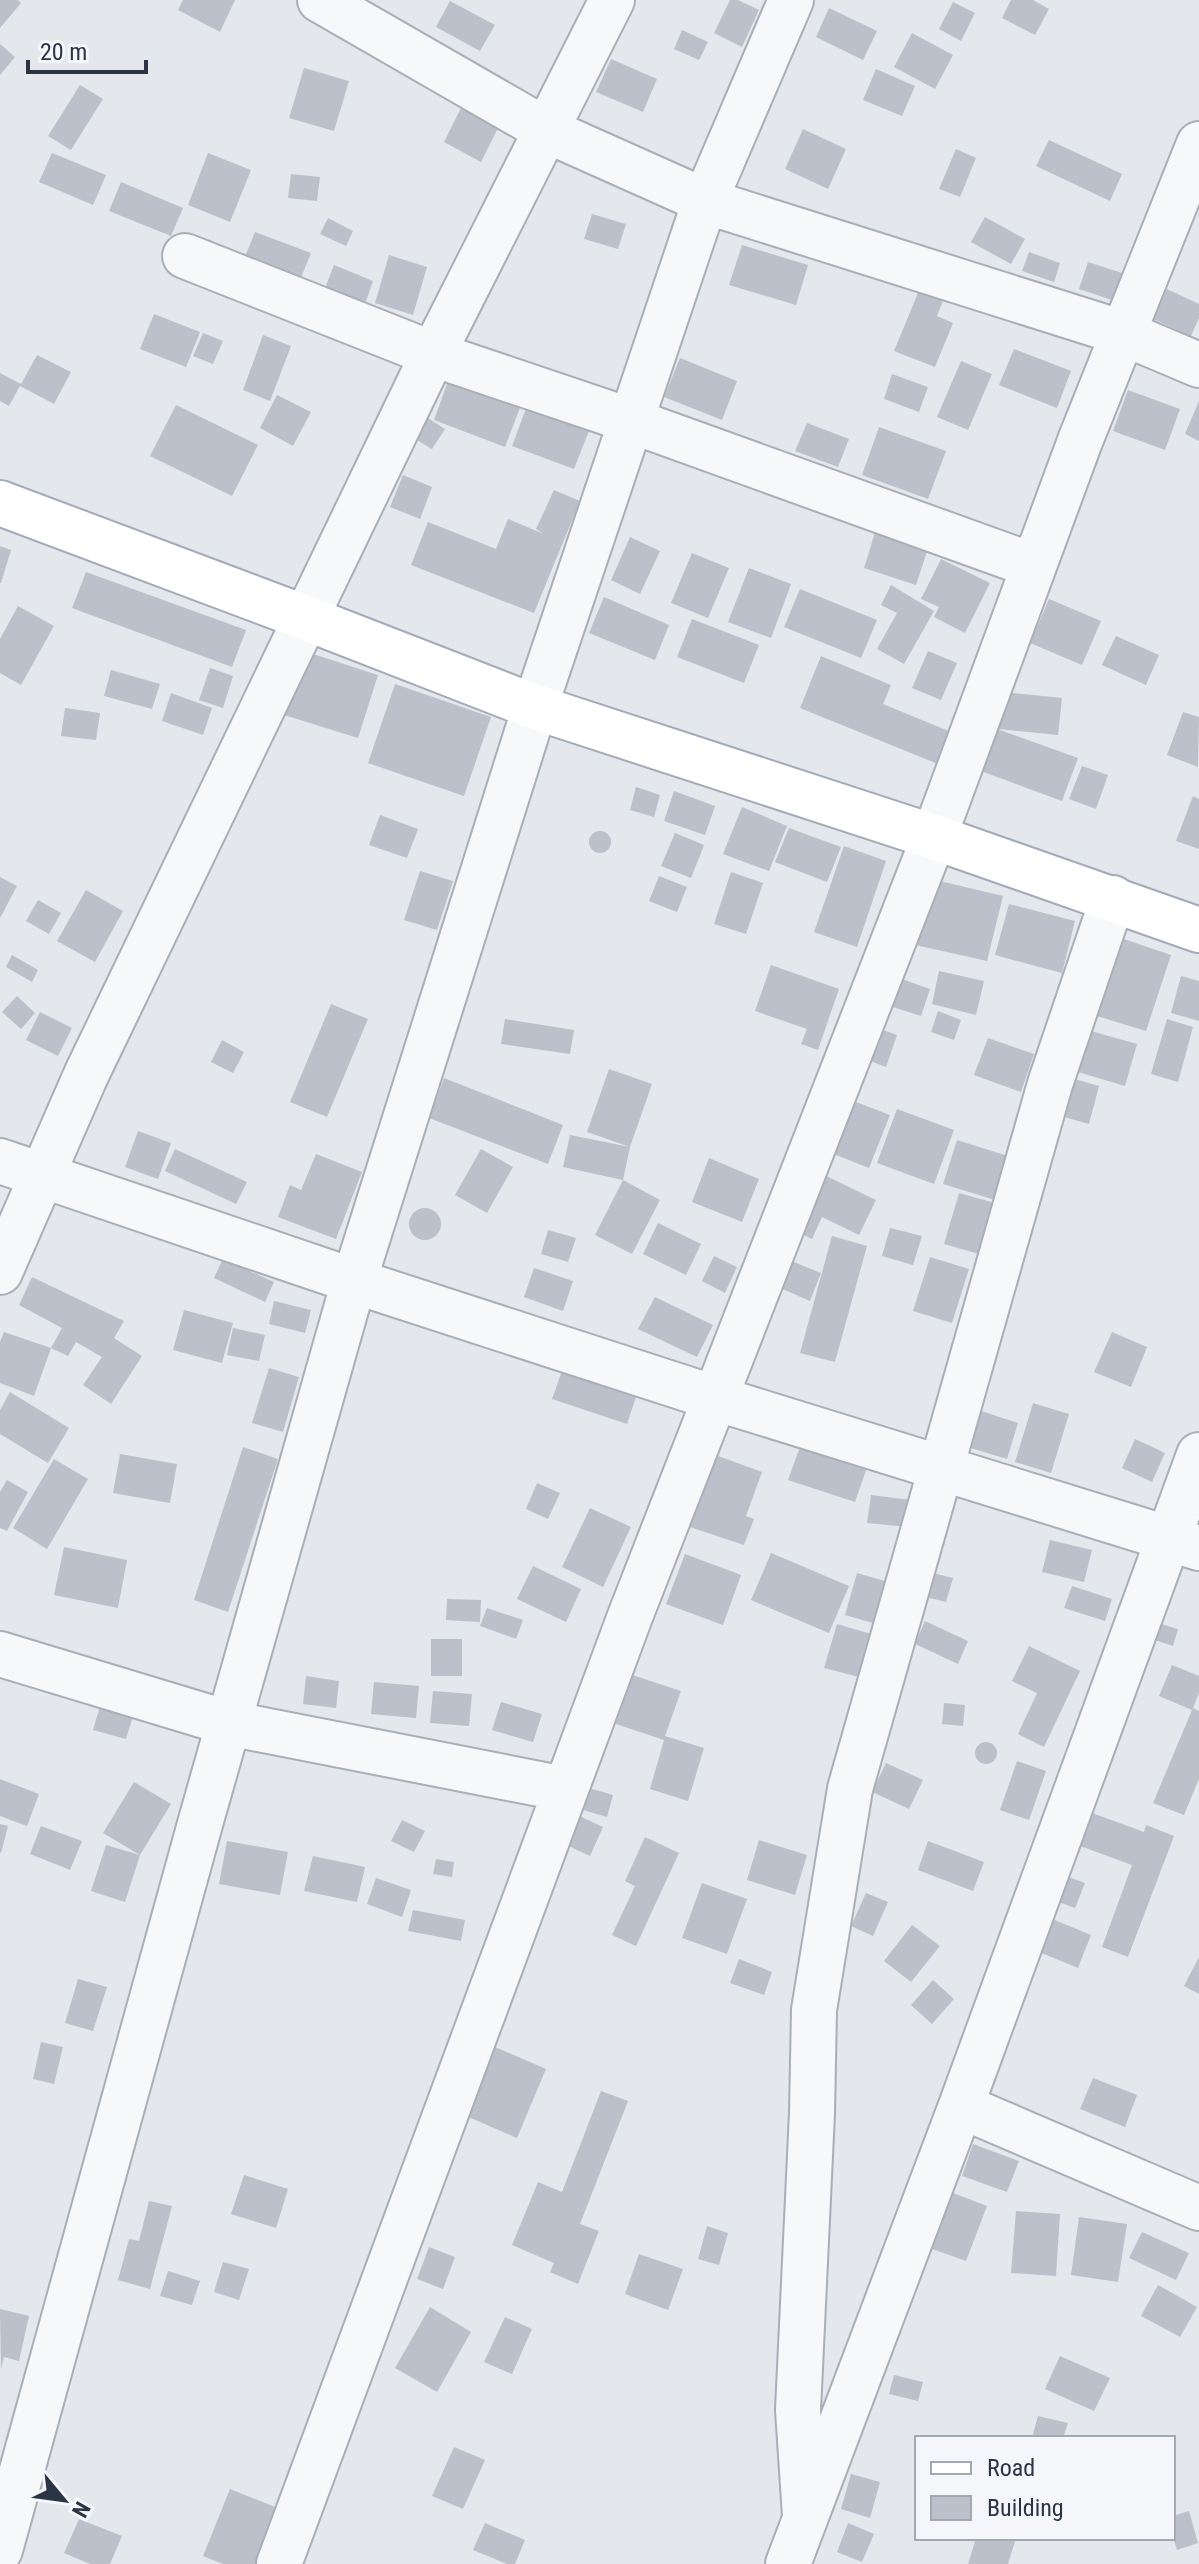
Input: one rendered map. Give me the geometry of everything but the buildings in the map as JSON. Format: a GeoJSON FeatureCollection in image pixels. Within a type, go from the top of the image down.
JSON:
{"type":"FeatureCollection","features":[{"type":"Feature","properties":{"kind":"main road"},"geometry":{"type":"LineString","coordinates":[[0,503],[535,707],[934,837],[1199,930]]}},
{"type":"Feature","properties":{"kind":"street"},"geometry":{"type":"LineString","coordinates":[[320,0],[546,130],[705,201],[1123,333],[1199,365]]}},
{"type":"Feature","properties":{"kind":"street"},"geometry":{"type":"LineString","coordinates":[[0,1272],[86,1075],[433,354],[612,0]]}},
{"type":"Feature","properties":{"kind":"street"},"geometry":{"type":"LineString","coordinates":[[0,2550],[228,1723],[354,1281],[535,707],[705,201],[791,0]]}},
{"type":"Feature","properties":{"kind":"street"},"geometry":{"type":"LineString","coordinates":[[279,2564],[565,1789],[934,837],[1080,441],[1199,144]]}},
{"type":"Feature","properties":{"kind":"street"},"geometry":{"type":"LineString","coordinates":[[185,256],[433,354],[632,421],[1034,566]]}},
{"type":"Feature","properties":{"kind":"street"},"geometry":{"type":"LineString","coordinates":[[805,2516],[798,2410],[814,2010],[850,1789],[1050,1084],[1113,898]]}},
{"type":"Feature","properties":{"kind":"street"},"geometry":{"type":"LineString","coordinates":[[0,1161],[354,1281],[715,1398],[1184,1543]]}},
{"type":"Feature","properties":{"kind":"street"},"geometry":{"type":"LineString","coordinates":[[788,2564],[961,2106],[1184,1543],[1199,1455]]}},
{"type":"Feature","properties":{"kind":"street"},"geometry":{"type":"LineString","coordinates":[[0,1654],[228,1723],[565,1789]]}},
{"type":"Feature","properties":{"kind":"street"},"geometry":{"type":"LineString","coordinates":[[961,2106],[1199,2208]]}}]}
